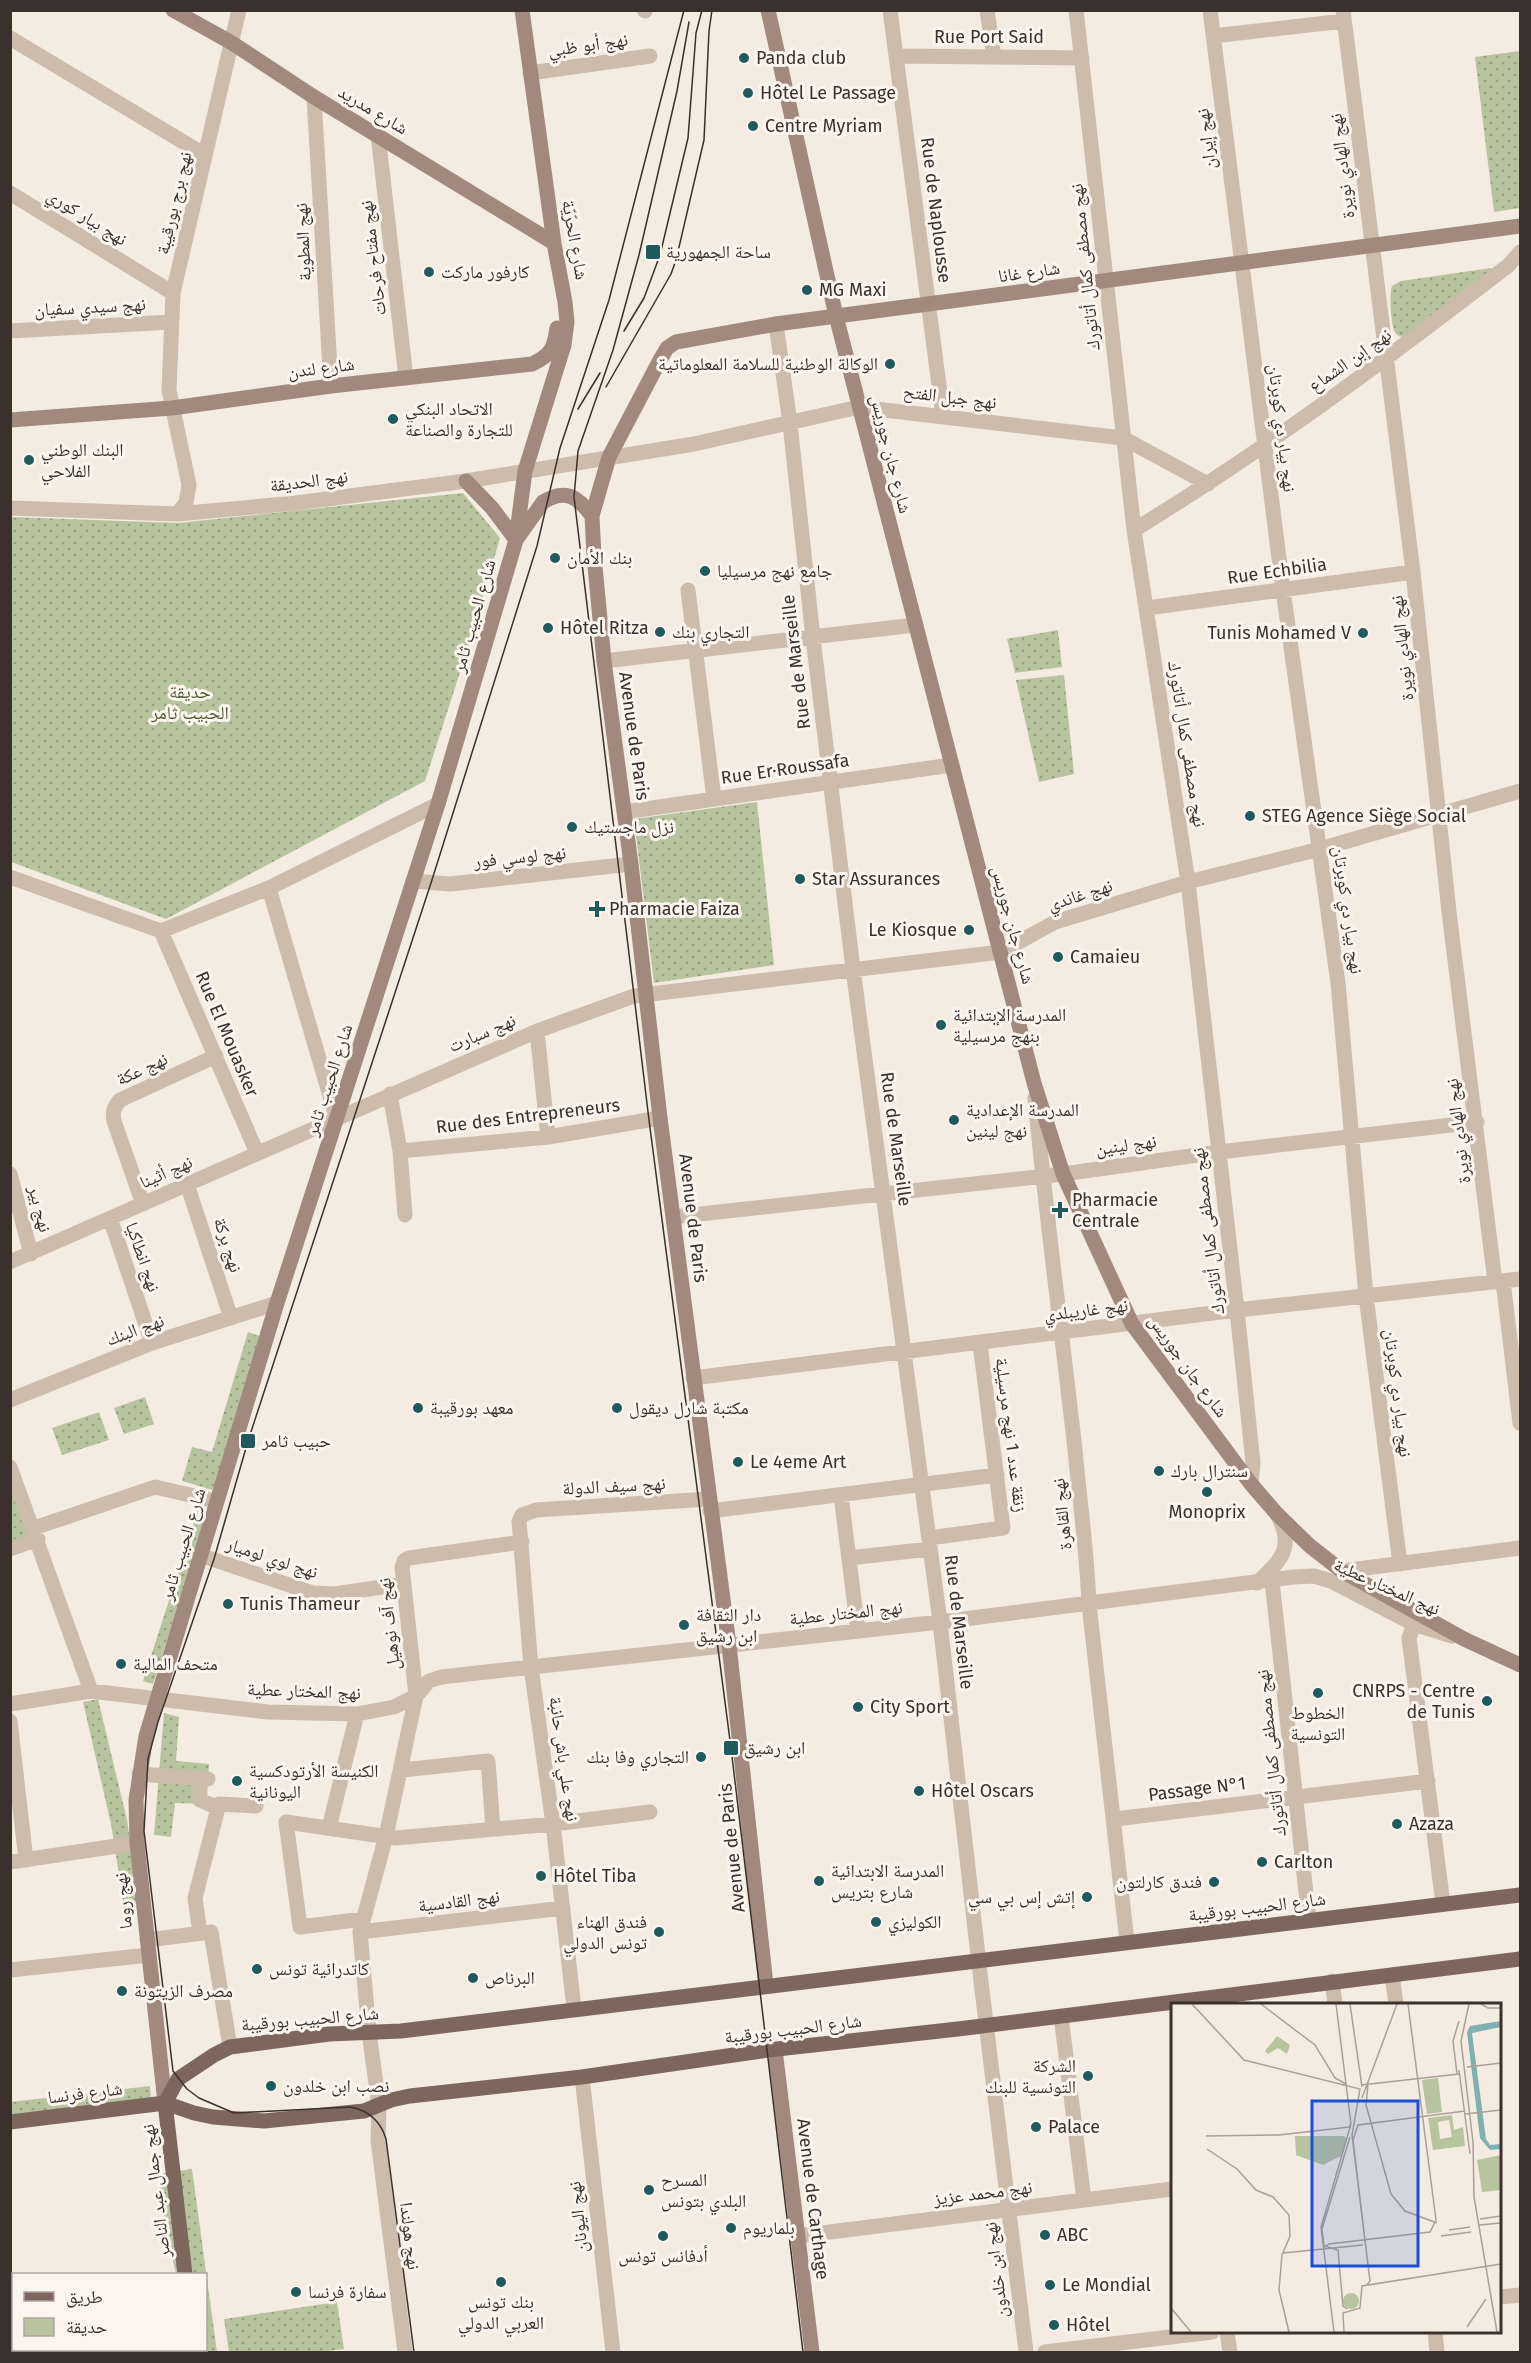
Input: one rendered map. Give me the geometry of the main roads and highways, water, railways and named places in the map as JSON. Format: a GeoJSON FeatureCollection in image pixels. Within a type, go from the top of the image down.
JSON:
{"type":"FeatureCollection","features":[{"type":"Feature","properties":{"kind":"main road","name":"شارع مدريد"},"geometry":{"type":"LineString","coordinates":[[173,10],[232,43],[314,97],[554,243]]}},
{"type":"Feature","properties":{"kind":"main road","name":"شارع الحرّيّة"},"geometry":{"type":"LineString","coordinates":[[522,10],[554,243],[566,312],[564,345],[525,471]]}},
{"type":"Feature","properties":{"kind":"main road","name":"شارع جان جوريس"},"geometry":{"type":"LineString","coordinates":[[768,10],[836,316],[859,407],[1034,1083],[1063,1174],[1132,1324],[1251,1484],[1277,1514],[1310,1546],[1342,1572],[1464,1640],[1521,1665]]}},
{"type":"Feature","properties":{"kind":"main road","name":"شارع غانا"},"geometry":{"type":"LineString","coordinates":[[609,457],[667,348],[676,342],[776,324],[1521,226]]}},
{"type":"Feature","properties":{"kind":"main road","name":"شارع لندن"},"geometry":{"type":"LineString","coordinates":[[10,420],[172,408],[331,386],[532,364],[546,358],[555,344],[559,271]]}},
{"type":"Feature","properties":{"kind":"main road","name":"Avenue de Paris"},"geometry":{"type":"LineString","coordinates":[[609,457],[592,516],[604,661],[631,864],[660,1118],[729,1646],[766,1985]]}},
{"type":"Feature","properties":{"kind":"main road","name":"شارع الحبيب ثامر"},"geometry":{"type":"LineString","coordinates":[[158,1698],[277,1303],[338,1120],[438,804],[516,540],[525,471]]}},
{"type":"Feature","properties":{"kind":"main road"},"geometry":{"type":"LineString","coordinates":[[466,481],[492,508],[516,540],[543,502],[549,498],[560,495],[574,496],[592,516]]}},
{"type":"Feature","properties":{"kind":"main road","name":"نهج روما"},"geometry":{"type":"LineString","coordinates":[[158,1698],[146,1736],[139,1774],[137,1843],[165,2103]]}},
{"type":"Feature","properties":{"kind":"main road","name":"شارع الحبيب بورقيبة"},"geometry":{"type":"LineString","coordinates":[[1171,2004],[1061,2016],[987,2032],[775,2050],[582,2077],[410,2096],[357,2112],[264,2121],[213,2117],[165,2103],[178,2079],[230,2047],[329,2034],[401,2031],[574,2008],[1521,1895]]}},
{"type":"Feature","properties":{"kind":"main road","name":"شارع الحبيب بورقيبة"},"geometry":{"type":"LineString","coordinates":[[1191,2002],[1521,1959]]}},
{"type":"Feature","properties":{"kind":"main road","name":"Avenue de Carthage"},"geometry":{"type":"LineString","coordinates":[[775,2050],[813,2352]]}},
{"type":"Feature","properties":{"kind":"main road","name":"شارع فرنسا"},"geometry":{"type":"LineString","coordinates":[[10,2122],[165,2103]]}},
{"type":"Feature","properties":{"kind":"main road","name":"نهج جمال عبد الناصر"},"geometry":{"type":"LineString","coordinates":[[165,2103],[185,2273]]}},
{"type":"Feature","properties":{"kind":"tram line"},"geometry":{"type":"LineString","coordinates":[[414,2352],[386,2139],[377,2122],[369,2114],[351,2107],[234,2113],[199,2098],[187,2089],[173,2071],[144,1831],[148,1759],[158,1722],[214,1559],[248,1441],[431,883],[537,546],[560,448],[609,300],[684,10]]}},
{"type":"Feature","properties":{"kind":"tram line"},"geometry":{"type":"LineString","coordinates":[[624,331],[644,298],[660,255],[688,138],[696,33],[702,10]]}},
{"type":"Feature","properties":{"kind":"tram line"},"geometry":{"type":"LineString","coordinates":[[606,387],[671,274],[676,260],[704,140],[712,10]]}},
{"type":"Feature","properties":{"kind":"tram line"},"geometry":{"type":"LineString","coordinates":[[689,22],[677,91],[639,255],[613,350],[578,451],[574,497],[649,1120],[731,1748],[803,2352]]}},
{"type":"Feature","properties":{"kind":"tram line"},"geometry":{"type":"LineString","coordinates":[[578,409],[600,373]]}},
{"type":"Feature","properties":{"kind":"place","name":"Panda club"},"geometry":{"type":"Point","coordinates":[744,58]}},
{"type":"Feature","properties":{"kind":"place","name":"Hôtel Le Passage"},"geometry":{"type":"Point","coordinates":[748,93]}},
{"type":"Feature","properties":{"kind":"place","name":"Centre Myriam"},"geometry":{"type":"Point","coordinates":[753,126]}},
{"type":"Feature","properties":{"kind":"place","name":"ساحة الجمهورية"},"geometry":{"type":"Point","coordinates":[653,252]}},
{"type":"Feature","properties":{"kind":"place","name":"كارفور ماركت"},"geometry":{"type":"Point","coordinates":[429,272]}},
{"type":"Feature","properties":{"kind":"place","name":"MG Maxi"},"geometry":{"type":"Point","coordinates":[807,290]}},
{"type":"Feature","properties":{"kind":"place","name":"الوكالة الوطنية للسلامة المعلوماتية"},"geometry":{"type":"Point","coordinates":[890,364]}},
{"type":"Feature","properties":{"kind":"place","name":"الاتحاد البنكي للتجارة والصناعة"},"geometry":{"type":"Point","coordinates":[393,419]}},
{"type":"Feature","properties":{"kind":"place","name":"البنك الوطني الفلاحي"},"geometry":{"type":"Point","coordinates":[29,460]}},
{"type":"Feature","properties":{"kind":"place","name":"بنك الأمان"},"geometry":{"type":"Point","coordinates":[555,558]}},
{"type":"Feature","properties":{"kind":"place","name":"جامع نهج مرسيليا"},"geometry":{"type":"Point","coordinates":[705,571]}},
{"type":"Feature","properties":{"kind":"place","name":"Hôtel Ritza"},"geometry":{"type":"Point","coordinates":[548,628]}},
{"type":"Feature","properties":{"kind":"place","name":"التجاري بنك"},"geometry":{"type":"Point","coordinates":[660,632]}},
{"type":"Feature","properties":{"kind":"place","name":"Tunis Mohamed V"},"geometry":{"type":"Point","coordinates":[1363,633]}},
{"type":"Feature","properties":{"kind":"place","name":"STEG Agence Siège Social"},"geometry":{"type":"Point","coordinates":[1250,816]}},
{"type":"Feature","properties":{"kind":"place","name":"نزل ماجستيك"},"geometry":{"type":"Point","coordinates":[572,827]}},
{"type":"Feature","properties":{"kind":"place","name":"Star Assurances"},"geometry":{"type":"Point","coordinates":[800,879]}},
{"type":"Feature","properties":{"kind":"place","name":"Pharmacie Faiza"},"geometry":{"type":"Point","coordinates":[597,909]}},
{"type":"Feature","properties":{"kind":"place","name":"Le Kiosque"},"geometry":{"type":"Point","coordinates":[969,930]}},
{"type":"Feature","properties":{"kind":"place","name":"Camaieu"},"geometry":{"type":"Point","coordinates":[1058,957]}},
{"type":"Feature","properties":{"kind":"place","name":"المدرسة الإبتدائية بنهج مرسيلية"},"geometry":{"type":"Point","coordinates":[941,1025]}},
{"type":"Feature","properties":{"kind":"place","name":"المدرسة الإعدادية نهج لينين"},"geometry":{"type":"Point","coordinates":[954,1120]}},
{"type":"Feature","properties":{"kind":"place","name":"Pharmacie Centrale"},"geometry":{"type":"Point","coordinates":[1060,1210]}},
{"type":"Feature","properties":{"kind":"place","name":"معهد بورقيبة"},"geometry":{"type":"Point","coordinates":[418,1408]}},
{"type":"Feature","properties":{"kind":"place","name":"مكتبة شارل ديقول"},"geometry":{"type":"Point","coordinates":[617,1408]}},
{"type":"Feature","properties":{"kind":"place","name":"حبيب ثامر"},"geometry":{"type":"Point","coordinates":[248,1441]}},
{"type":"Feature","properties":{"kind":"place","name":"Le 4eme Art"},"geometry":{"type":"Point","coordinates":[738,1462]}},
{"type":"Feature","properties":{"kind":"place","name":"سنترال بارك"},"geometry":{"type":"Point","coordinates":[1159,1471]}},
{"type":"Feature","properties":{"kind":"place","name":"Monoprix"},"geometry":{"type":"Point","coordinates":[1207,1492]}},
{"type":"Feature","properties":{"kind":"place","name":"Tunis Thameur"},"geometry":{"type":"Point","coordinates":[228,1604]}},
{"type":"Feature","properties":{"kind":"place","name":"دار الثقافة ابن رشيق"},"geometry":{"type":"Point","coordinates":[684,1625]}},
{"type":"Feature","properties":{"kind":"place","name":"متحف المالية"},"geometry":{"type":"Point","coordinates":[121,1664]}},
{"type":"Feature","properties":{"kind":"place","name":"الخطوط التونسية"},"geometry":{"type":"Point","coordinates":[1318,1693]}},
{"type":"Feature","properties":{"kind":"place","name":"CNRPS - Centre de Tunis"},"geometry":{"type":"Point","coordinates":[1487,1701]}},
{"type":"Feature","properties":{"kind":"place","name":"City Sport"},"geometry":{"type":"Point","coordinates":[858,1707]}},
{"type":"Feature","properties":{"kind":"place","name":"ابن رشيق"},"geometry":{"type":"Point","coordinates":[731,1748]}},
{"type":"Feature","properties":{"kind":"place","name":"التجاري وفا بنك"},"geometry":{"type":"Point","coordinates":[701,1757]}},
{"type":"Feature","properties":{"kind":"place","name":"الكنيسة الأرتودكسية اليونانية"},"geometry":{"type":"Point","coordinates":[237,1781]}},
{"type":"Feature","properties":{"kind":"place","name":"Hôtel Oscars"},"geometry":{"type":"Point","coordinates":[919,1791]}},
{"type":"Feature","properties":{"kind":"place","name":"Azaza"},"geometry":{"type":"Point","coordinates":[1397,1824]}},
{"type":"Feature","properties":{"kind":"place","name":"Carlton"},"geometry":{"type":"Point","coordinates":[1262,1862]}},
{"type":"Feature","properties":{"kind":"place","name":"Hôtel Tiba"},"geometry":{"type":"Point","coordinates":[541,1876]}},
{"type":"Feature","properties":{"kind":"place","name":"المدرسة الابتدائية شارع بتريس"},"geometry":{"type":"Point","coordinates":[819,1881]}},
{"type":"Feature","properties":{"kind":"place","name":"فندق كارلتون"},"geometry":{"type":"Point","coordinates":[1214,1882]}},
{"type":"Feature","properties":{"kind":"place","name":"إتش إس بي سي"},"geometry":{"type":"Point","coordinates":[1087,1897]}},
{"type":"Feature","properties":{"kind":"place","name":"الكوليزي"},"geometry":{"type":"Point","coordinates":[876,1922]}},
{"type":"Feature","properties":{"kind":"place","name":"فندق الهناء تونس الدولي"},"geometry":{"type":"Point","coordinates":[659,1932]}},
{"type":"Feature","properties":{"kind":"place","name":"كاتدرائية تونس"},"geometry":{"type":"Point","coordinates":[257,1969]}},
{"type":"Feature","properties":{"kind":"place","name":"البرناص"},"geometry":{"type":"Point","coordinates":[473,1978]}},
{"type":"Feature","properties":{"kind":"place","name":"مصرف الزيتونة"},"geometry":{"type":"Point","coordinates":[122,1991]}},
{"type":"Feature","properties":{"kind":"place","name":"الشركة التونسية للبنك"},"geometry":{"type":"Point","coordinates":[1088,2076]}},
{"type":"Feature","properties":{"kind":"place","name":"نصب ابن خلدون"},"geometry":{"type":"Point","coordinates":[271,2086]}},
{"type":"Feature","properties":{"kind":"place","name":"Palace"},"geometry":{"type":"Point","coordinates":[1036,2127]}},
{"type":"Feature","properties":{"kind":"place","name":"المسرح البلدي بتونس"},"geometry":{"type":"Point","coordinates":[649,2190]}},
{"type":"Feature","properties":{"kind":"place","name":"بلماريوم"},"geometry":{"type":"Point","coordinates":[731,2228]}},
{"type":"Feature","properties":{"kind":"place","name":"ABC"},"geometry":{"type":"Point","coordinates":[1045,2235]}},
{"type":"Feature","properties":{"kind":"place","name":"أدفانس تونس"},"geometry":{"type":"Point","coordinates":[663,2236]}},
{"type":"Feature","properties":{"kind":"place","name":"بنك تونس العربي الدولي"},"geometry":{"type":"Point","coordinates":[501,2282]}},
{"type":"Feature","properties":{"kind":"place","name":"Le Mondial"},"geometry":{"type":"Point","coordinates":[1050,2285]}},
{"type":"Feature","properties":{"kind":"place","name":"سفارة فرنسا"},"geometry":{"type":"Point","coordinates":[296,2292]}},
{"type":"Feature","properties":{"kind":"place","name":"Hôtel"},"geometry":{"type":"Point","coordinates":[1054,2325]}},
{"type":"Feature","properties":{"kind":"park label","name":"حديقة الحبيب ثامر"},"geometry":{"type":"Point","coordinates":[190,702]}}]}
